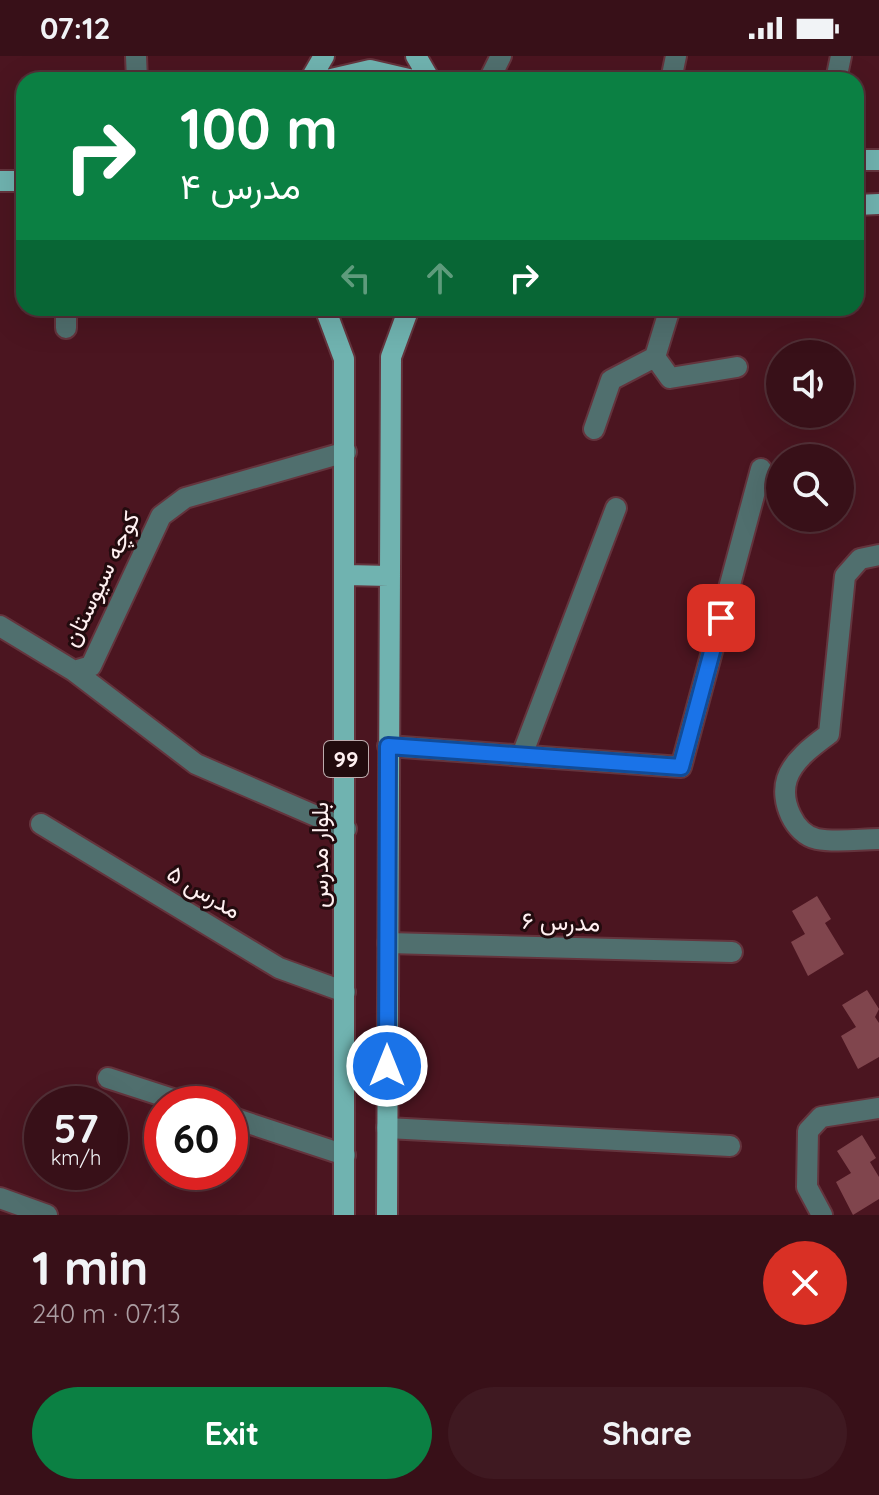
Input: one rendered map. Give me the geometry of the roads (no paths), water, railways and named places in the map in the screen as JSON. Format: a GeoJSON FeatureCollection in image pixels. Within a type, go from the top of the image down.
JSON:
{"type":"FeatureCollection","features":[{"type":"Feature","properties":{"kind":"main road","name":"بلوار مدرس"},"geometry":{"type":"LineString","coordinates":[[328,316],[344,359],[346,452],[344,1215]]}},
{"type":"Feature","properties":{"kind":"main road","name":"99"},"geometry":{"type":"LineString","coordinates":[[387,1215],[391,357],[406,316]]}},
{"type":"Feature","properties":{"kind":"main road"},"geometry":{"type":"LineString","coordinates":[[347,575],[389,576]]}},
{"type":"Feature","properties":{"kind":"street"},"geometry":{"type":"LineString","coordinates":[[594,429],[611,380],[655,357],[668,316]]}},
{"type":"Feature","properties":{"kind":"street"},"geometry":{"type":"LineString","coordinates":[[655,357],[670,378],[737,367]]}},
{"type":"Feature","properties":{"kind":"street","name":"کوچه سیوستان"},"geometry":{"type":"LineString","coordinates":[[0,626],[74,671],[91,666],[161,516],[185,498],[346,452]]}},
{"type":"Feature","properties":{"kind":"street"},"geometry":{"type":"LineString","coordinates":[[388,746],[681,767],[761,469]]}},
{"type":"Feature","properties":{"kind":"street"},"geometry":{"type":"LineString","coordinates":[[522,755],[616,508]]}},
{"type":"Feature","properties":{"kind":"street"},"geometry":{"type":"LineString","coordinates":[[879,555],[860,559],[845,576],[829,734],[807,750],[787,780],[789,814],[803,833],[817,839],[879,839]]}},
{"type":"Feature","properties":{"kind":"street"},"geometry":{"type":"LineString","coordinates":[[74,671],[196,764],[346,829]]}},
{"type":"Feature","properties":{"kind":"street","name":"مدرس ۵"},"geometry":{"type":"LineString","coordinates":[[41,824],[279,968],[345,992]]}},
{"type":"Feature","properties":{"kind":"street","name":"مدرس ۶"},"geometry":{"type":"LineString","coordinates":[[388,943],[732,952]]}},
{"type":"Feature","properties":{"kind":"street"},"geometry":{"type":"LineString","coordinates":[[108,1078],[144,1090]]}},
{"type":"Feature","properties":{"kind":"street"},"geometry":{"type":"LineString","coordinates":[[822,1215],[807,1187],[808,1131],[821,1117],[879,1108]]}},
{"type":"Feature","properties":{"kind":"street"},"geometry":{"type":"LineString","coordinates":[[248,1123],[345,1155]]}},
{"type":"Feature","properties":{"kind":"street"},"geometry":{"type":"LineString","coordinates":[[387,1128],[730,1146]]}},
{"type":"Feature","properties":{"kind":"street"},"geometry":{"type":"LineString","coordinates":[[0,1198],[47,1215]]}}]}
